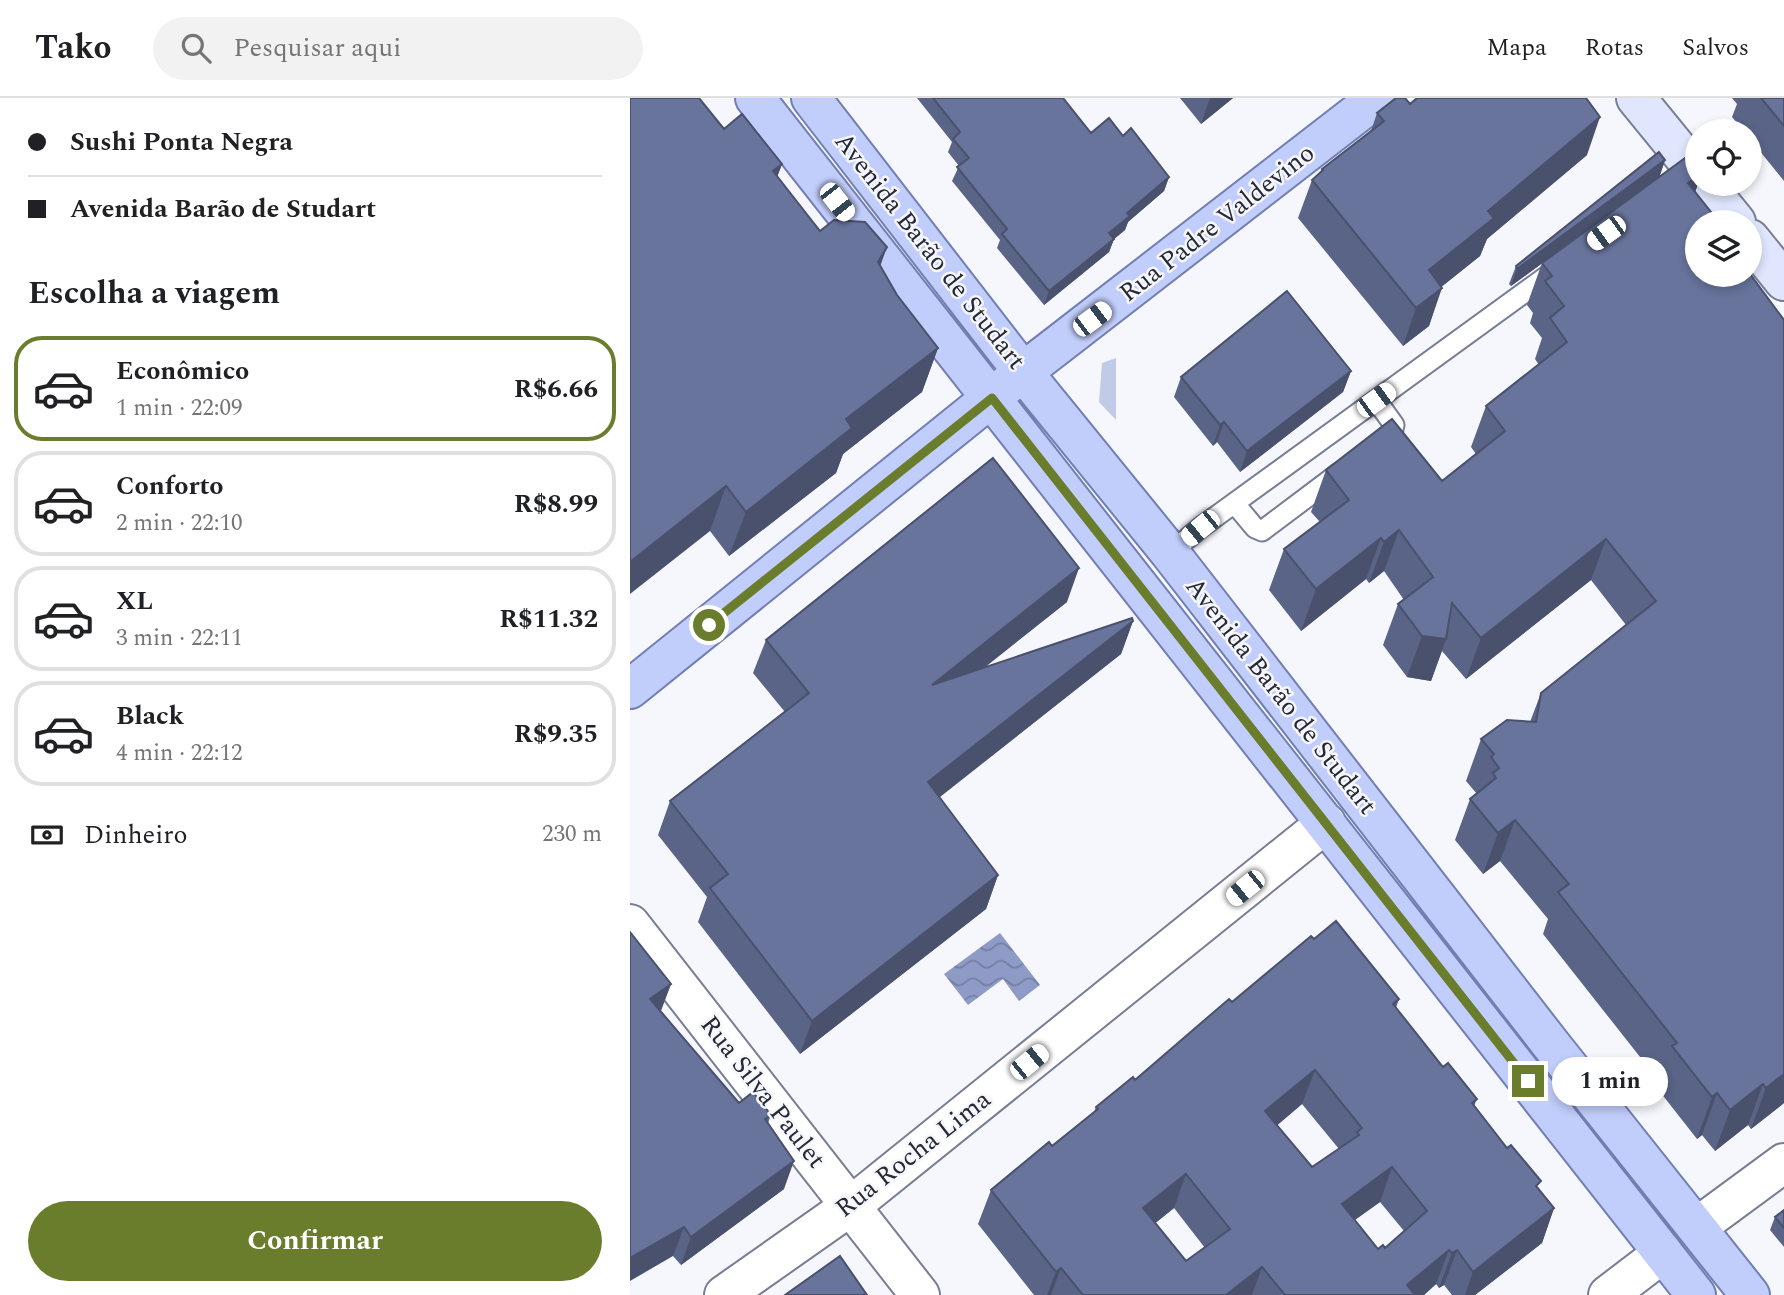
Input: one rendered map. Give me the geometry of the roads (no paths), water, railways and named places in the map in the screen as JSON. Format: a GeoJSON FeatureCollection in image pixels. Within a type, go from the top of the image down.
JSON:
{"type":"FeatureCollection","features":[{"type":"Feature","properties":{"kind":"main road","name":"Avenida Barão de Studart"},"geometry":{"type":"LineString","coordinates":[[755,98],[1696,1295]]}},
{"type":"Feature","properties":{"kind":"main road","name":"Avenida Barão de Studart"},"geometry":{"type":"LineString","coordinates":[[811,98],[1023,372],[1170,553],[1549,1042],[1750,1295]]}},
{"type":"Feature","properties":{"kind":"main road","name":"Rua Padre Valdevino"},"geometry":{"type":"LineString","coordinates":[[630,688],[1023,372],[1377,98]]}},
{"type":"Feature","properties":{"kind":"street"},"geometry":{"type":"LineString","coordinates":[[1636,98],[1685,166]]}},
{"type":"Feature","properties":{"kind":"street"},"geometry":{"type":"LineString","coordinates":[[1711,196],[1725,210]]}},
{"type":"Feature","properties":{"kind":"street"},"geometry":{"type":"LineString","coordinates":[[1762,254],[1784,281]]}},
{"type":"Feature","properties":{"kind":"street","name":"Rua Rocha Lima"},"geometry":{"type":"LineString","coordinates":[[724,1295],[852,1205],[1326,823]]}},
{"type":"Feature","properties":{"kind":"street","name":"Rua Silva Paulet"},"geometry":{"type":"LineString","coordinates":[[630,924],[920,1295]]}},
{"type":"Feature","properties":{"kind":"street"},"geometry":{"type":"LineString","coordinates":[[1697,1227],[1784,1163]]}},
{"type":"Feature","properties":{"kind":"street"},"geometry":{"type":"LineString","coordinates":[[1608,1295],[1663,1253]]}},
{"type":"Feature","properties":{"kind":"lane"},"geometry":{"type":"LineString","coordinates":[[1170,553],[1572,258]]}},
{"type":"Feature","properties":{"kind":"lane"},"geometry":{"type":"LineString","coordinates":[[1371,449],[1392,433],[1394,425],[1376,400]]}},
{"type":"Feature","properties":{"kind":"lane"},"geometry":{"type":"LineString","coordinates":[[1235,504],[1255,528],[1262,531],[1350,465]]}},
{"type":"Feature","properties":{"kind":"water"},"geometry":{"type":"Polygon","coordinates":[[[1000,933],[1040,985],[1019,1001],[1003,979],[968,1005],[944,974],[1000,933]]]}}]}
